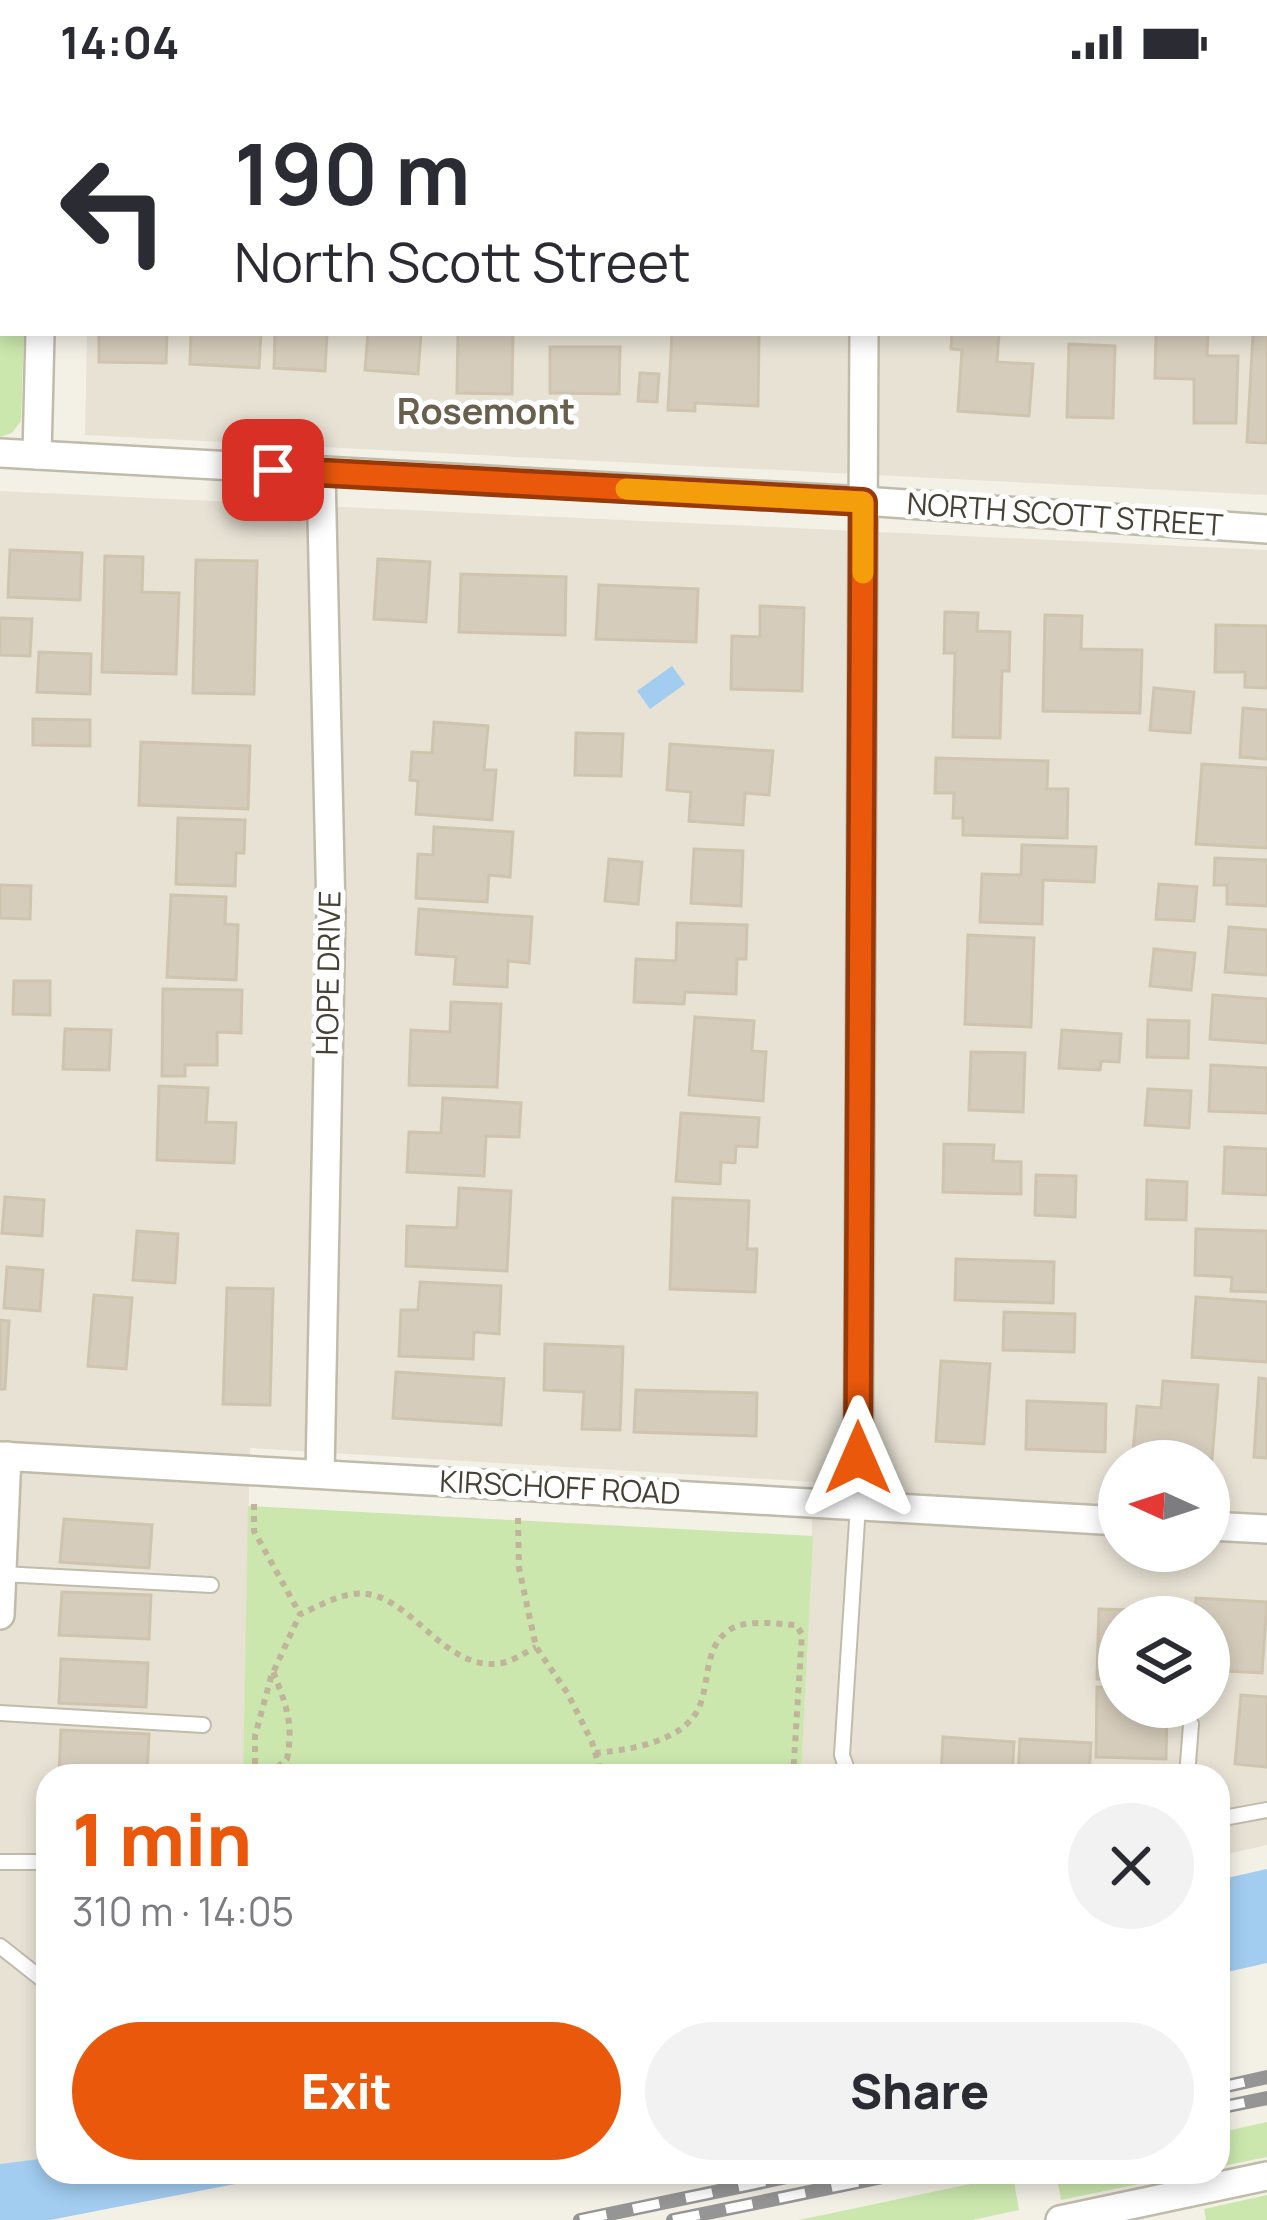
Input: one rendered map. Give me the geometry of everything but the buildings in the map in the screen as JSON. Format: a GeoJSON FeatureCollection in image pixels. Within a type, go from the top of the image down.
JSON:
{"type":"FeatureCollection","features":[{"type":"Feature","properties":{"kind":"street"},"geometry":{"type":"LineString","coordinates":[[37,455],[40,336]]}},
{"type":"Feature","properties":{"kind":"street"},"geometry":{"type":"LineString","coordinates":[[858,1505],[864,336]]}},
{"type":"Feature","properties":{"kind":"street","name":"NORTH SCOTT STREET"},"geometry":{"type":"LineString","coordinates":[[0,453],[1267,529]]}},
{"type":"Feature","properties":{"kind":"street","name":"HOPE DRIVE"},"geometry":{"type":"LineString","coordinates":[[320,472],[331,913],[320,1474]]}},
{"type":"Feature","properties":{"kind":"street"},"geometry":{"type":"LineString","coordinates":[[0,1615],[3,1456]]}},
{"type":"Feature","properties":{"kind":"street","name":"KIRSCHOFF ROAD"},"geometry":{"type":"LineString","coordinates":[[3,1456],[1098,1520]]}},
{"type":"Feature","properties":{"kind":"street"},"geometry":{"type":"LineString","coordinates":[[1230,1527],[1267,1529]]}},
{"type":"Feature","properties":{"kind":"street"},"geometry":{"type":"LineString","coordinates":[[1230,2184],[1267,2176]]}},
{"type":"Feature","properties":{"kind":"street"},"geometry":{"type":"LineString","coordinates":[[1060,2220],[1229,2184]]}},
{"type":"Feature","properties":{"kind":"lane"},"geometry":{"type":"LineString","coordinates":[[845,1764],[858,1505]]}},
{"type":"Feature","properties":{"kind":"lane"},"geometry":{"type":"LineString","coordinates":[[2,1574],[212,1585]]}},
{"type":"Feature","properties":{"kind":"lane"},"geometry":{"type":"LineString","coordinates":[[0,1713],[203,1725]]}},
{"type":"Feature","properties":{"kind":"lane"},"geometry":{"type":"LineString","coordinates":[[1187,1764],[1191,1728]]}},
{"type":"Feature","properties":{"kind":"lane"},"geometry":{"type":"LineString","coordinates":[[1230,1818],[1267,1810]]}},
{"type":"Feature","properties":{"kind":"lane"},"geometry":{"type":"LineString","coordinates":[[0,1862],[36,1862]]}},
{"type":"Feature","properties":{"kind":"lane"},"geometry":{"type":"LineString","coordinates":[[0,1946],[36,1974]]}},
{"type":"Feature","properties":{"kind":"path"},"geometry":{"type":"LineString","coordinates":[[254,1504],[254,1531],[300,1614]]}},
{"type":"Feature","properties":{"kind":"path"},"geometry":{"type":"LineString","coordinates":[[518,1518],[519,1568],[536,1647],[568,1694],[598,1764]]}},
{"type":"Feature","properties":{"kind":"path"},"geometry":{"type":"LineString","coordinates":[[255,1764],[255,1736],[274,1671],[300,1614],[352,1594],[379,1596],[449,1648],[476,1662],[503,1663],[536,1647]]}},
{"type":"Feature","properties":{"kind":"path"},"geometry":{"type":"LineString","coordinates":[[595,1753],[636,1750],[677,1732],[699,1709],[714,1646],[733,1627],[796,1624],[802,1634],[794,1764]]}},
{"type":"Feature","properties":{"kind":"path"},"geometry":{"type":"LineString","coordinates":[[274,1671],[290,1715],[291,1739],[287,1760],[281,1764]]}},
{"type":"Feature","properties":{"kind":"shaded area"},"geometry":{"type":"Polygon","coordinates":[[[87,336],[1267,336],[1267,495],[85,435],[87,336]]]}},
{"type":"Feature","properties":{"kind":"shaded area"},"geometry":{"type":"Polygon","coordinates":[[[0,491],[1267,550],[1267,1845],[1230,1853],[1230,1764],[802,1764],[814,1482],[250,1448],[243,1764],[36,1764],[36,2170],[0,2174],[0,491]]]}},
{"type":"Feature","properties":{"kind":"green space"},"geometry":{"type":"Polygon","coordinates":[[[0,336],[24,336],[21,421],[12,433],[0,437],[0,336]]]}},
{"type":"Feature","properties":{"kind":"green space"},"geometry":{"type":"Polygon","coordinates":[[[248,1506],[813,1536],[802,1764],[243,1764],[248,1506]]]}},
{"type":"Feature","properties":{"kind":"green space"},"geometry":{"type":"Polygon","coordinates":[[[1267,2122],[1267,2157],[1230,2165],[1230,2130],[1267,2122]]]}},
{"type":"Feature","properties":{"kind":"green space"},"geometry":{"type":"Polygon","coordinates":[[[970,2184],[1015,2184],[1019,2210],[972,2220],[799,2220],[970,2184]]]}},
{"type":"Feature","properties":{"kind":"green space"},"geometry":{"type":"Polygon","coordinates":[[[1058,2184],[1138,2184],[1061,2200],[1058,2184]]]}},
{"type":"Feature","properties":{"kind":"green space"},"geometry":{"type":"Polygon","coordinates":[[[1267,2195],[1267,2220],[1206,2220],[1204,2209],[1267,2195]]]}},
{"type":"Feature","properties":{"kind":"water"},"geometry":{"type":"Polygon","coordinates":[[[672,666],[685,684],[650,709],[637,691],[672,666]]]}},
{"type":"Feature","properties":{"kind":"water"},"geometry":{"type":"Polygon","coordinates":[[[1267,1869],[1267,1963],[1230,1971],[1230,1877],[1267,1869]]]}},
{"type":"Feature","properties":{"kind":"water"},"geometry":{"type":"Polygon","coordinates":[[[36,2160],[36,2184],[235,2184],[50,2220],[0,2220],[0,2164],[36,2160]]]}},
{"type":"Feature","properties":{"kind":"railway"},"geometry":{"type":"LineString","coordinates":[[1230,2085],[1267,2077]]}},
{"type":"Feature","properties":{"kind":"railway"},"geometry":{"type":"LineString","coordinates":[[1230,2106],[1267,2098]]}},
{"type":"Feature","properties":{"kind":"railway"},"geometry":{"type":"LineString","coordinates":[[580,2220],[753,2184]]}},
{"type":"Feature","properties":{"kind":"railway"},"geometry":{"type":"LineString","coordinates":[[673,2220],[848,2184]]}},
{"type":"Feature","properties":{"kind":"slow traffic"},"geometry":{"type":"LineString","coordinates":[[626,489],[863,502],[863,573]]}},
{"type":"Feature","properties":{"kind":"district","name":"Rosemont"},"geometry":{"type":"Point","coordinates":[486,411]}},
{"type":"Feature","properties":{"kind":"route"},"geometry":{"type":"LineString","coordinates":[[273,470],[863,502],[858,1458]]}}]}
